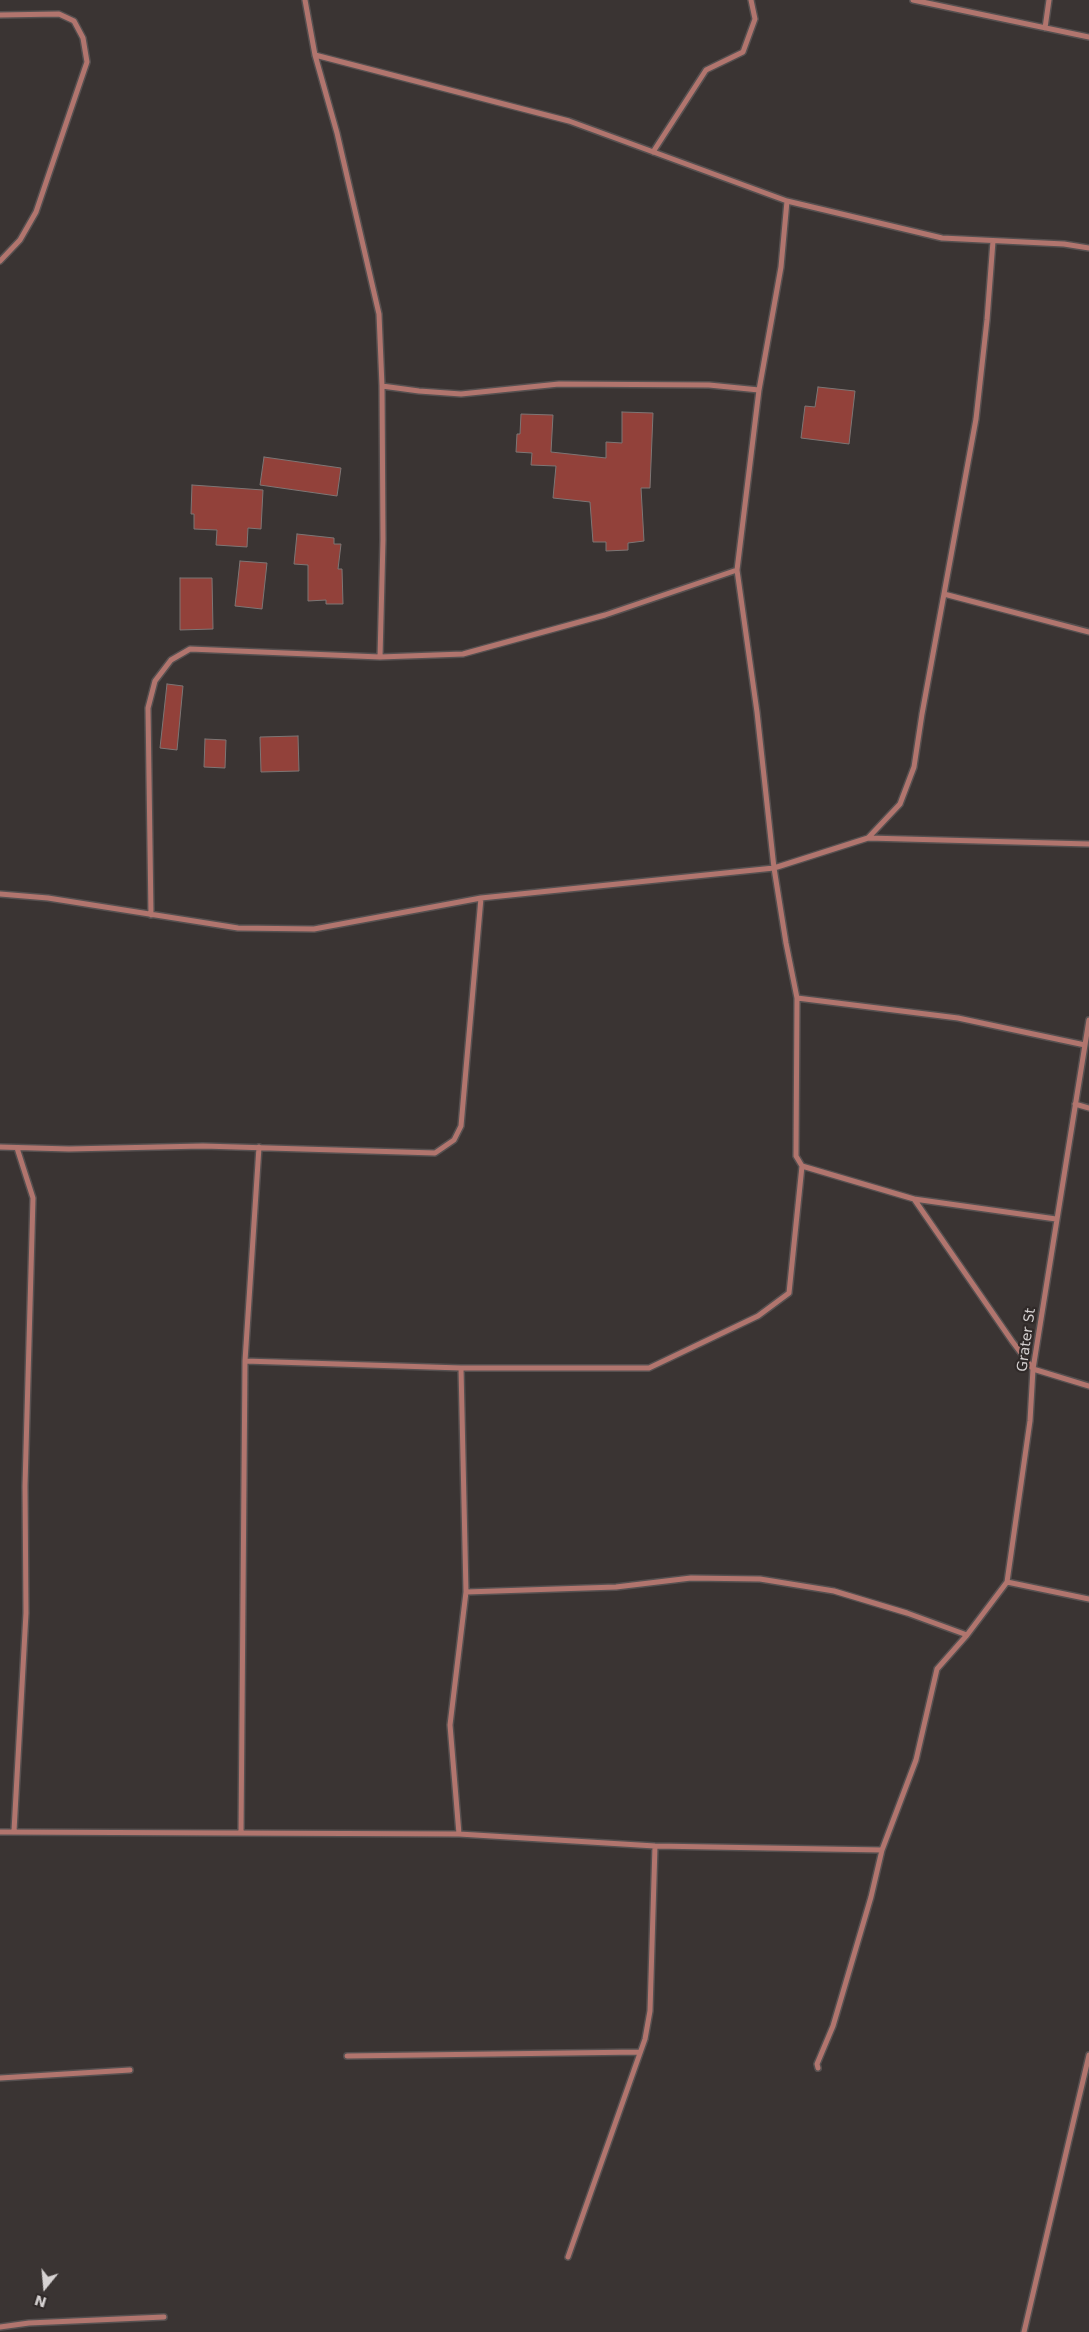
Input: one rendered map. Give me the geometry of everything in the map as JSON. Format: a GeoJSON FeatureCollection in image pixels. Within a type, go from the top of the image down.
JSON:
{"type":"FeatureCollection","features":[{"type":"Feature","properties":{"kind":"street"},"geometry":{"type":"LineString","coordinates":[[305,0],[315,55],[337,133],[379,314],[382,386],[383,540],[380,657]]}},
{"type":"Feature","properties":{"kind":"street"},"geometry":{"type":"LineString","coordinates":[[653,152],[706,70],[743,52],[755,19],[751,0]]}},
{"type":"Feature","properties":{"kind":"street"},"geometry":{"type":"LineString","coordinates":[[913,0],[1089,37]]}},
{"type":"Feature","properties":{"kind":"street"},"geometry":{"type":"LineString","coordinates":[[1045,28],[1050,0]]}},
{"type":"Feature","properties":{"kind":"street"},"geometry":{"type":"LineString","coordinates":[[0,15],[59,14],[74,22],[83,38],[87,62],[36,212],[20,240],[0,261]]}},
{"type":"Feature","properties":{"kind":"street"},"geometry":{"type":"LineString","coordinates":[[315,55],[569,121],[787,201],[942,238],[1064,244],[1089,248]]}},
{"type":"Feature","properties":{"kind":"street"},"geometry":{"type":"LineString","coordinates":[[245,1360],[461,1368],[649,1368],[758,1316],[789,1293],[802,1166],[796,1156],[797,998],[774,868],[757,712],[737,570],[760,390],[781,267],[787,201]]}},
{"type":"Feature","properties":{"kind":"street"},"geometry":{"type":"LineString","coordinates":[[868,838],[900,804],[914,767],[976,419],[987,320],[993,241]]}},
{"type":"Feature","properties":{"kind":"street"},"geometry":{"type":"LineString","coordinates":[[382,386],[461,394],[559,384],[709,385],[760,390]]}},
{"type":"Feature","properties":{"kind":"street"},"geometry":{"type":"LineString","coordinates":[[151,915],[148,708],[155,681],[172,660],[190,649],[380,657],[463,654],[605,615],[737,570]]}},
{"type":"Feature","properties":{"kind":"street"},"geometry":{"type":"LineString","coordinates":[[944,594],[1089,632]]}},
{"type":"Feature","properties":{"kind":"street"},"geometry":{"type":"LineString","coordinates":[[0,894],[48,898],[238,928],[314,930],[481,898],[774,868],[868,838],[1089,844]]}},
{"type":"Feature","properties":{"kind":"street"},"geometry":{"type":"LineString","coordinates":[[0,1147],[69,1149],[259,1147],[435,1154],[454,1140],[461,1126],[481,898]]}},
{"type":"Feature","properties":{"kind":"street"},"geometry":{"type":"LineString","coordinates":[[797,998],[958,1018],[1085,1045]]}},
{"type":"Feature","properties":{"kind":"street","name":"Grater St"},"geometry":{"type":"LineString","coordinates":[[1007,1582],[1030,1422],[1033,1369],[1089,1020]]}},
{"type":"Feature","properties":{"kind":"street"},"geometry":{"type":"LineString","coordinates":[[1075,1104],[1089,1108]]}},
{"type":"Feature","properties":{"kind":"street"},"geometry":{"type":"LineString","coordinates":[[241,1834],[245,1360],[259,1147]]}},
{"type":"Feature","properties":{"kind":"street"},"geometry":{"type":"LineString","coordinates":[[14,1831],[26,1613],[25,1486],[33,1207],[28,1178],[17,1148]]}},
{"type":"Feature","properties":{"kind":"street"},"geometry":{"type":"LineString","coordinates":[[802,1166],[914,1199],[1056,1219]]}},
{"type":"Feature","properties":{"kind":"street"},"geometry":{"type":"LineString","coordinates":[[914,1199],[1033,1369],[1089,1386]]}},
{"type":"Feature","properties":{"kind":"street"},"geometry":{"type":"LineString","coordinates":[[459,1834],[450,1725],[466,1592],[461,1368]]}},
{"type":"Feature","properties":{"kind":"street"},"geometry":{"type":"LineString","coordinates":[[466,1592],[616,1587],[691,1578],[760,1579],[834,1591],[907,1613],[967,1635]]}},
{"type":"Feature","properties":{"kind":"street"},"geometry":{"type":"LineString","coordinates":[[818,2068],[816,2064],[839,2008],[871,1897],[882,1850],[916,1760],[937,1669],[967,1635],[1007,1582],[1089,1599]]}},
{"type":"Feature","properties":{"kind":"street"},"geometry":{"type":"LineString","coordinates":[[0,1832],[459,1834],[655,1846],[882,1850]]}},
{"type":"Feature","properties":{"kind":"street"},"geometry":{"type":"LineString","coordinates":[[568,2257],[645,2039],[650,2011],[655,1846]]}},
{"type":"Feature","properties":{"kind":"street"},"geometry":{"type":"LineString","coordinates":[[347,2056],[640,2052]]}},
{"type":"Feature","properties":{"kind":"street"},"geometry":{"type":"LineString","coordinates":[[1024,2332],[1089,2055]]}},
{"type":"Feature","properties":{"kind":"street"},"geometry":{"type":"LineString","coordinates":[[0,2078],[130,2070]]}},
{"type":"Feature","properties":{"kind":"street"},"geometry":{"type":"LineString","coordinates":[[0,2327],[29,2323],[164,2317]]}},
{"type":"Feature","properties":{"kind":"building"},"geometry":{"type":"Polygon","coordinates":[[[818,387],[855,391],[849,444],[801,438],[805,406],[815,407],[818,387]]]}},
{"type":"Feature","properties":{"kind":"building"},"geometry":{"type":"Polygon","coordinates":[[[622,412],[653,413],[650,488],[641,488],[644,541],[628,543],[628,550],[606,551],[606,542],[593,542],[590,502],[553,498],[556,466],[531,465],[532,453],[516,452],[517,434],[520,434],[521,414],[553,415],[551,452],[606,458],[606,442],[622,443],[622,412]]]}},
{"type":"Feature","properties":{"kind":"building"},"geometry":{"type":"Polygon","coordinates":[[[264,457],[341,468],[337,496],[260,485],[264,457]]]}},
{"type":"Feature","properties":{"kind":"building"},"geometry":{"type":"Polygon","coordinates":[[[192,485],[263,490],[261,529],[248,528],[247,547],[216,545],[217,530],[194,529],[194,514],[191,514],[192,485]]]}},
{"type":"Feature","properties":{"kind":"building"},"geometry":{"type":"Polygon","coordinates":[[[297,534],[334,538],[334,544],[341,544],[338,569],[342,569],[343,604],[326,604],[326,600],[308,601],[308,565],[294,564],[297,534]]]}},
{"type":"Feature","properties":{"kind":"building"},"geometry":{"type":"Polygon","coordinates":[[[240,561],[267,563],[262,609],[235,606],[240,561]]]}},
{"type":"Feature","properties":{"kind":"building"},"geometry":{"type":"Polygon","coordinates":[[[180,578],[212,578],[213,629],[180,630],[180,578]]]}},
{"type":"Feature","properties":{"kind":"building"},"geometry":{"type":"Polygon","coordinates":[[[167,684],[183,686],[177,750],[160,748],[167,684]]]}},
{"type":"Feature","properties":{"kind":"building"},"geometry":{"type":"Polygon","coordinates":[[[298,736],[299,771],[261,772],[260,737],[298,736]]]}},
{"type":"Feature","properties":{"kind":"building"},"geometry":{"type":"Polygon","coordinates":[[[205,739],[226,740],[225,768],[204,767],[205,739]]]}}]}
